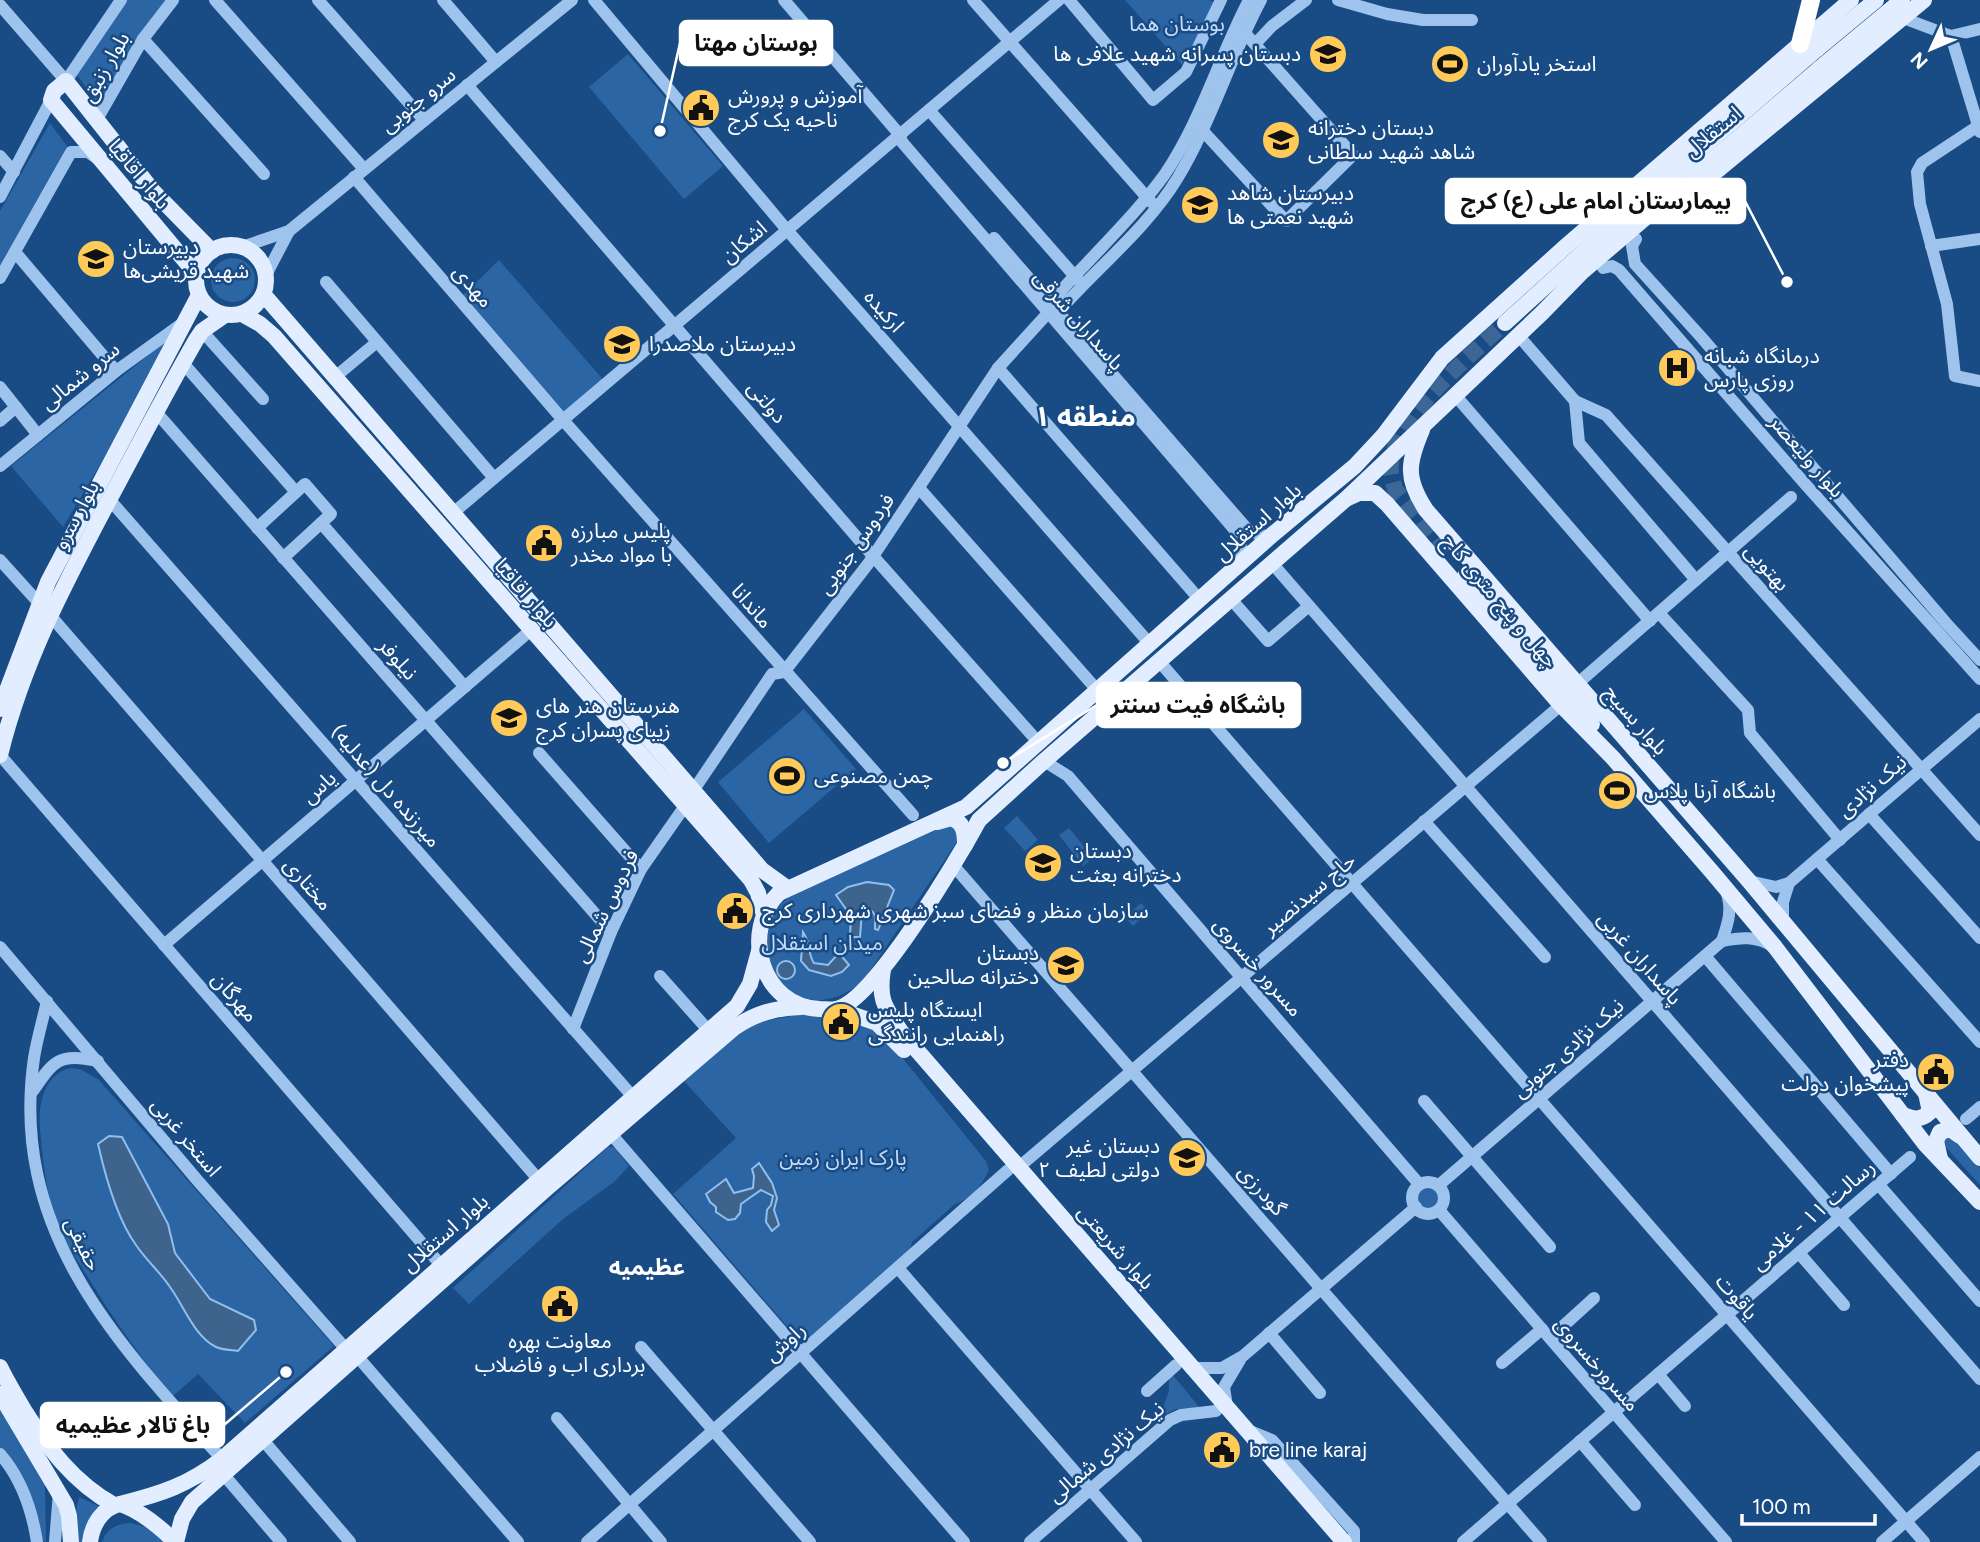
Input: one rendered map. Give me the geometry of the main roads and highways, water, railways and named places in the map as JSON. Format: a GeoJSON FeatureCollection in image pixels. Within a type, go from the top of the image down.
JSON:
{"type":"FeatureCollection","features":[{"type":"Feature","properties":{"kind":"highway"},"geometry":{"type":"LineString","coordinates":[[1809,46],[1811,0]]}},
{"type":"Feature","properties":{"kind":"main road"},"geometry":{"type":"LineString","coordinates":[[1809,46],[1852,0]]}},
{"type":"Feature","properties":{"kind":"main road"},"geometry":{"type":"LineString","coordinates":[[1866,0],[1878,13],[1884,34]]}},
{"type":"Feature","properties":{"kind":"main road"},"geometry":{"type":"LineString","coordinates":[[1505,323],[1610,208],[1809,46],[1875,0]]}},
{"type":"Feature","properties":{"kind":"main road","name":"استقلال"},"geometry":{"type":"LineString","coordinates":[[1542,313],[1582,272],[1902,0]]}},
{"type":"Feature","properties":{"kind":"main road"},"geometry":{"type":"LineString","coordinates":[[1542,313],[1575,292],[1924,0]]}},
{"type":"Feature","properties":{"kind":"main road","name":"استقلال"},"geometry":{"type":"LineString","coordinates":[[1568,252],[1599,238],[1809,46]]}},
{"type":"Feature","properties":{"kind":"main road","name":"بلوار اقاقیا"},"geometry":{"type":"LineString","coordinates":[[197,274],[99,161],[51,100],[54,92],[66,81],[153,191],[212,251]]}},
{"type":"Feature","properties":{"kind":"main road"},"geometry":{"type":"LineString","coordinates":[[1599,238],[1610,208]]}},
{"type":"Feature","properties":{"kind":"main road"},"geometry":{"type":"LineString","coordinates":[[226,246],[242,247],[258,258],[266,275],[264,295],[251,310],[242,314],[225,315],[214,311],[199,295],[197,274],[204,257],[212,251],[226,246]]}},
{"type":"Feature","properties":{"kind":"main road","name":"بلوار استقلال"},"geometry":{"type":"LineString","coordinates":[[937,822],[966,807],[1272,535],[1355,466],[1383,436],[1442,358],[1568,252]]}},
{"type":"Feature","properties":{"kind":"main road","name":"بلوار سرو"},"geometry":{"type":"LineString","coordinates":[[0,755],[44,608],[67,542],[199,295]]}},
{"type":"Feature","properties":{"kind":"main road","name":"بلوار اقاقیا"},"geometry":{"type":"LineString","coordinates":[[264,295],[453,513],[689,798],[751,880],[763,912]]}},
{"type":"Feature","properties":{"kind":"main road","name":"بلوار استقلال"},"geometry":{"type":"LineString","coordinates":[[964,845],[979,820],[1158,660],[1347,499],[1542,313]]}},
{"type":"Feature","properties":{"kind":"main road","name":"بلوار اقاقیا"},"geometry":{"type":"LineString","coordinates":[[242,314],[274,336],[531,630],[689,798],[762,870],[787,888]]}},
{"type":"Feature","properties":{"kind":"main road","name":"بلوار سرو"},"geometry":{"type":"LineString","coordinates":[[0,709],[44,608],[80,551],[183,363],[202,331],[225,315]]}},
{"type":"Feature","properties":{"kind":"main road"},"geometry":{"type":"LineString","coordinates":[[187,320],[193,317],[199,319],[203,325],[202,331]]}},
{"type":"Feature","properties":{"kind":"main road","name":"بلوار بسیج"},"geometry":{"type":"LineString","coordinates":[[1424,424],[1412,455],[1411,479],[1445,551],[1577,684],[1749,881],[1980,1158]]}},
{"type":"Feature","properties":{"kind":"main road","name":"چهل و پنج متری کاج"},"geometry":{"type":"LineString","coordinates":[[1347,499],[1359,494],[1375,493],[1445,551],[1561,705],[1613,758]]}},
{"type":"Feature","properties":{"kind":"main road"},"geometry":{"type":"LineString","coordinates":[[1445,551],[1607,741],[1613,758]]}},
{"type":"Feature","properties":{"kind":"main road","name":"بلوار بسیج"},"geometry":{"type":"LineString","coordinates":[[1613,758],[1775,947],[1903,1115],[1980,1202]]}},
{"type":"Feature","properties":{"kind":"main road"},"geometry":{"type":"LineString","coordinates":[[951,818],[958,821],[963,830],[964,845],[883,969],[855,999],[837,1009],[801,1007],[786,998],[769,980],[759,951],[763,912],[771,901],[787,888],[937,822],[951,818]]}},
{"type":"Feature","properties":{"kind":"main road","name":"بلوار استقلال"},"geometry":{"type":"LineString","coordinates":[[445,1270],[538,1179],[737,1006],[746,994],[759,951]]}},
{"type":"Feature","properties":{"kind":"main road"},"geometry":{"type":"LineString","coordinates":[[877,1023],[870,1016],[868,1005],[875,1000],[882,1002],[880,989],[883,969]]}},
{"type":"Feature","properties":{"kind":"main road"},"geometry":{"type":"LineString","coordinates":[[746,994],[753,992],[760,995],[763,1009],[758,1014]]}},
{"type":"Feature","properties":{"kind":"main road","name":"بلوار شریعتی"},"geometry":{"type":"LineString","coordinates":[[882,1002],[902,1033],[1176,1365],[1247,1430],[1344,1542]]}},
{"type":"Feature","properties":{"kind":"main road","name":"بلوار استقلال"},"geometry":{"type":"LineString","coordinates":[[175,1542],[186,1510],[223,1467],[445,1270],[611,1134],[734,1028],[758,1014],[801,1007]]}},
{"type":"Feature","properties":{"kind":"main road","name":"بلوار شریعتی"},"geometry":{"type":"LineString","coordinates":[[837,1009],[877,1023],[895,1040],[1193,1368],[1221,1409],[1329,1542]]}},
{"type":"Feature","properties":{"kind":"main road"},"geometry":{"type":"LineString","coordinates":[[1903,1115],[1919,1119],[1930,1112],[1926,1092]]}},
{"type":"Feature","properties":{"kind":"main road"},"geometry":{"type":"LineString","coordinates":[[1940,1159],[1936,1141],[1940,1132],[1950,1129],[1962,1137]]}},
{"type":"Feature","properties":{"kind":"main road","name":"بلوار استقلال"},"geometry":{"type":"LineString","coordinates":[[117,1504],[180,1486],[223,1467],[262,1439],[351,1352]]}},
{"type":"Feature","properties":{"kind":"main road"},"geometry":{"type":"LineString","coordinates":[[0,1367],[51,1450],[83,1485],[117,1504],[136,1510],[175,1542]]}},
{"type":"Feature","properties":{"kind":"main road"},"geometry":{"type":"LineString","coordinates":[[0,1394],[60,1495],[69,1516],[71,1542]]}},
{"type":"Feature","properties":{"kind":"main road"},"geometry":{"type":"LineString","coordinates":[[60,1495],[83,1485]]}},
{"type":"Feature","properties":{"kind":"main road"},"geometry":{"type":"LineString","coordinates":[[90,1542],[95,1523],[107,1508],[117,1504]]}},
{"type":"Feature","properties":{"kind":"tunnel"},"geometry":{"type":"LineString","coordinates":[[1445,553],[1395,489],[1391,470],[1392,458],[1398,440],[1423,404],[1505,323]]}},
{"type":"Feature","properties":{"kind":"place","name":"دبستان پسرانه شهید علافی ها"},"geometry":{"type":"Point","coordinates":[1328,54]}},
{"type":"Feature","properties":{"kind":"place","name":"استخر یادآوران"},"geometry":{"type":"Point","coordinates":[1450,64]}},
{"type":"Feature","properties":{"kind":"place","name":"آموزش و پرورش ناحیه یک کرج"},"geometry":{"type":"Point","coordinates":[701,108]}},
{"type":"Feature","properties":{"kind":"place","name":"بوستان مهتا"},"geometry":{"type":"Point","coordinates":[660,131]}},
{"type":"Feature","properties":{"kind":"place","name":"دبستان دخترانه شاهد شهید سلطانی"},"geometry":{"type":"Point","coordinates":[1281,140]}},
{"type":"Feature","properties":{"kind":"place","name":"دبیرستان شاهد شهید نعمتی ها"},"geometry":{"type":"Point","coordinates":[1200,205]}},
{"type":"Feature","properties":{"kind":"place","name":"دبیرستان شهید قریشی‌ها"},"geometry":{"type":"Point","coordinates":[96,259]}},
{"type":"Feature","properties":{"kind":"place","name":"بیمارستان امام علی (ع) کرج"},"geometry":{"type":"Point","coordinates":[1787,282]}},
{"type":"Feature","properties":{"kind":"place","name":"دبیرستان ملاصدرا"},"geometry":{"type":"Point","coordinates":[622,344]}},
{"type":"Feature","properties":{"kind":"place","name":"درمانگاه شبانه روزی پارس"},"geometry":{"type":"Point","coordinates":[1677,368]}},
{"type":"Feature","properties":{"kind":"place","name":"پلیس مبارزه با مواد مخدر"},"geometry":{"type":"Point","coordinates":[544,543]}},
{"type":"Feature","properties":{"kind":"place","name":"هنرستان هنر های زیبای پسران کرج"},"geometry":{"type":"Point","coordinates":[509,718]}},
{"type":"Feature","properties":{"kind":"place","name":"باشگاه فیت سنتر"},"geometry":{"type":"Point","coordinates":[1003,763]}},
{"type":"Feature","properties":{"kind":"place","name":"چمن مصنوعی"},"geometry":{"type":"Point","coordinates":[787,776]}},
{"type":"Feature","properties":{"kind":"place","name":"باشگاه آرنا پلاس"},"geometry":{"type":"Point","coordinates":[1617,791]}},
{"type":"Feature","properties":{"kind":"place","name":"دبستان دخترانه بعثت"},"geometry":{"type":"Point","coordinates":[1043,863]}},
{"type":"Feature","properties":{"kind":"place","name":"سازمان منظر و فضای سبز شهری شهرداری کرج"},"geometry":{"type":"Point","coordinates":[735,911]}},
{"type":"Feature","properties":{"kind":"place","name":"دبستان دخترانه صالحین"},"geometry":{"type":"Point","coordinates":[1066,965]}},
{"type":"Feature","properties":{"kind":"place","name":"ایستگاه پلیس راهنمایی رانندگی"},"geometry":{"type":"Point","coordinates":[841,1022]}},
{"type":"Feature","properties":{"kind":"place","name":"دفتر پیشخوان دولت"},"geometry":{"type":"Point","coordinates":[1936,1072]}},
{"type":"Feature","properties":{"kind":"place","name":"دبستان غیر دولتی لطیف ۲"},"geometry":{"type":"Point","coordinates":[1187,1158]}},
{"type":"Feature","properties":{"kind":"place","name":"معاونت بهره برداری اب و فاضلاب"},"geometry":{"type":"Point","coordinates":[560,1304]}},
{"type":"Feature","properties":{"kind":"place","name":"باغ تالار عظیمیه"},"geometry":{"type":"Point","coordinates":[286,1372]}},
{"type":"Feature","properties":{"kind":"place","name":"bre line karaj"},"geometry":{"type":"Point","coordinates":[1222,1450]}},
{"type":"Feature","properties":{"kind":"district","name":"منطقه ۱"},"geometry":{"type":"Point","coordinates":[1085,416]}},
{"type":"Feature","properties":{"kind":"district","name":"عظیمیه"},"geometry":{"type":"Point","coordinates":[647,1267]}},
{"type":"Feature","properties":{"kind":"park label","name":"بوستان هما"},"geometry":{"type":"Point","coordinates":[1177,24]}},
{"type":"Feature","properties":{"kind":"park label","name":"میدان استقلال"},"geometry":{"type":"Point","coordinates":[822,943]}},
{"type":"Feature","properties":{"kind":"park label","name":"پارک ایران زمین"},"geometry":{"type":"Point","coordinates":[843,1158]}}]}
